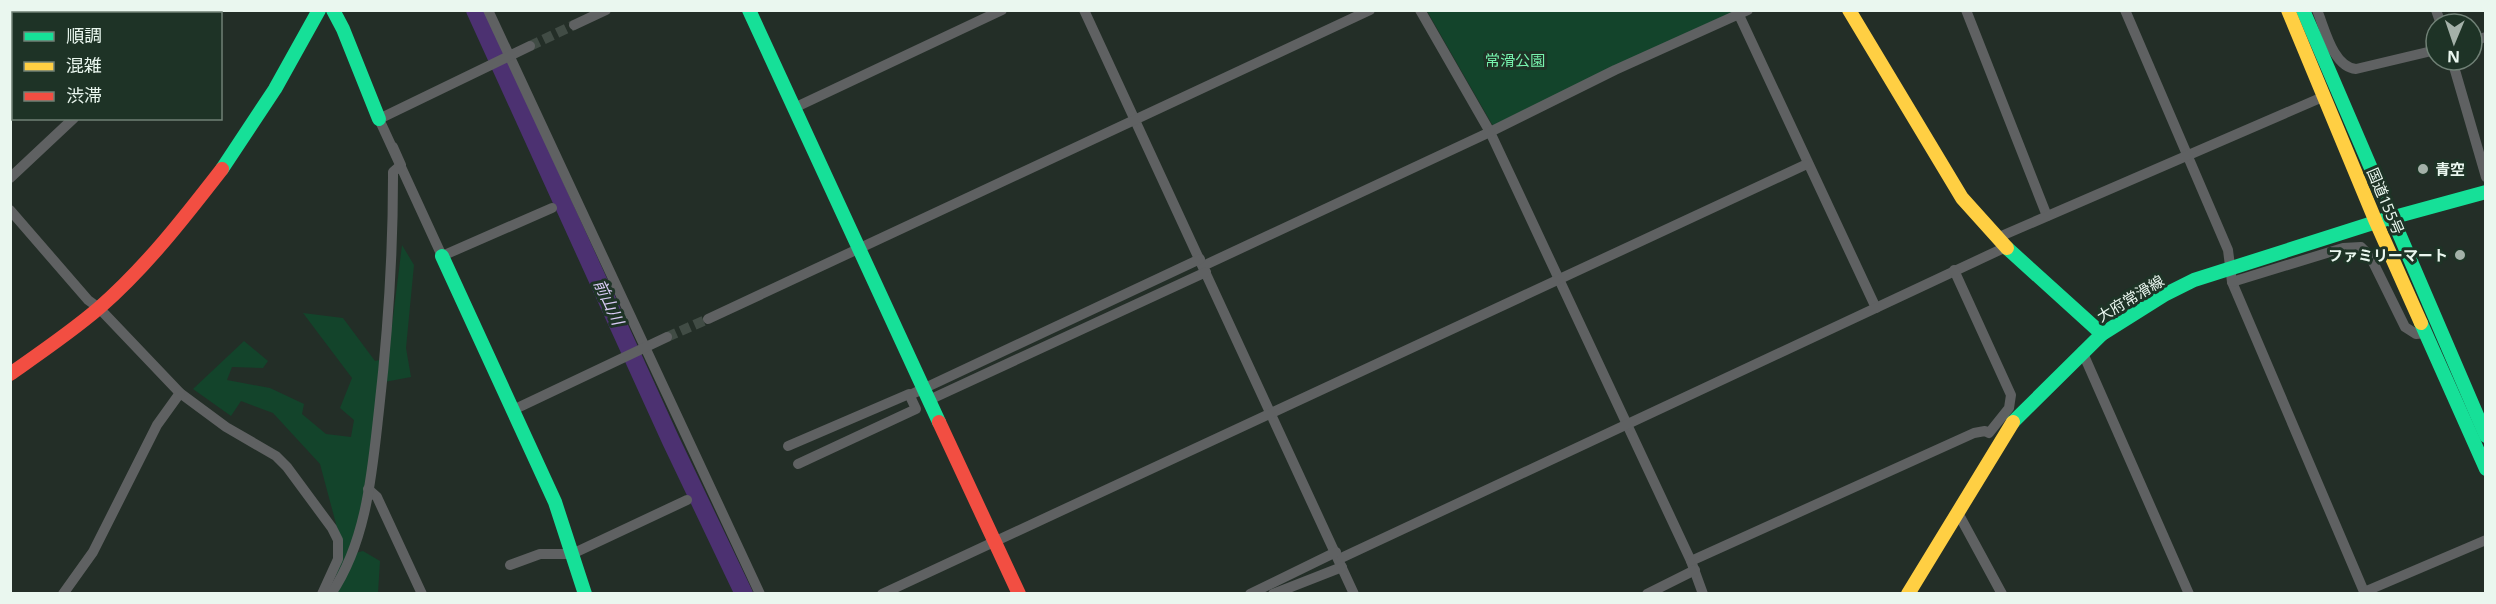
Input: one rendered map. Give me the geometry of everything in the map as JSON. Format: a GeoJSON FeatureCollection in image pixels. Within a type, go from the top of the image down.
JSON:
{"type":"FeatureCollection","features":[{"type":"Feature","properties":{"kind":"main road"},"geometry":{"type":"LineString","coordinates":[[10,374],[99,308],[163,241],[242,140],[319,10]]}},
{"type":"Feature","properties":{"kind":"main road"},"geometry":{"type":"LineString","coordinates":[[333,10],[343,28],[380,119]]}},
{"type":"Feature","properties":{"kind":"main road"},"geometry":{"type":"LineString","coordinates":[[748,10],[1019,594]]}},
{"type":"Feature","properties":{"kind":"main road"},"geometry":{"type":"LineString","coordinates":[[1849,10],[1962,198],[2002,242],[2102,334]]}},
{"type":"Feature","properties":{"kind":"main road","name":"国道155号"},"geometry":{"type":"LineString","coordinates":[[2288,10],[2376,222],[2486,469]]}},
{"type":"Feature","properties":{"kind":"main road","name":"国道155号"},"geometry":{"type":"LineString","coordinates":[[2303,10],[2486,436]]}},
{"type":"Feature","properties":{"kind":"main road","name":"大府常滑線"},"geometry":{"type":"LineString","coordinates":[[1908,594],[2017,416],[2102,334],[2164,295],[2194,280],[2391,217],[2486,192]]}},
{"type":"Feature","properties":{"kind":"main road"},"geometry":{"type":"LineString","coordinates":[[442,256],[555,502],[585,594]]}},
{"type":"Feature","properties":{"kind":"street"},"geometry":{"type":"LineString","coordinates":[[489,10],[574,198],[760,594]]}},
{"type":"Feature","properties":{"kind":"street"},"geometry":{"type":"LineString","coordinates":[[574,25],[606,10]]}},
{"type":"Feature","properties":{"kind":"street"},"geometry":{"type":"LineString","coordinates":[[794,108],[1002,10]]}},
{"type":"Feature","properties":{"kind":"street"},"geometry":{"type":"LineString","coordinates":[[1084,10],[1133,121],[1203,266],[1354,594]]}},
{"type":"Feature","properties":{"kind":"street"},"geometry":{"type":"LineString","coordinates":[[708,319],[1370,10]]}},
{"type":"Feature","properties":{"kind":"street"},"geometry":{"type":"LineString","coordinates":[[1420,10],[1490,132],[1693,566],[1703,594]]}},
{"type":"Feature","properties":{"kind":"street"},"geometry":{"type":"LineString","coordinates":[[1966,10],[2047,216]]}},
{"type":"Feature","properties":{"kind":"street"},"geometry":{"type":"LineString","coordinates":[[2125,10],[2228,250],[2232,282],[2365,593],[2486,540]]}},
{"type":"Feature","properties":{"kind":"street"},"geometry":{"type":"LineString","coordinates":[[2317,10],[2340,61],[2351,69],[2424,53]]}},
{"type":"Feature","properties":{"kind":"street"},"geometry":{"type":"LineString","coordinates":[[788,446],[910,395],[926,395],[1490,132],[1615,70],[1744,13],[1807,164],[1876,308]]}},
{"type":"Feature","properties":{"kind":"street"},"geometry":{"type":"LineString","coordinates":[[530,45],[380,119],[442,256],[552,208]]}},
{"type":"Feature","properties":{"kind":"street"},"geometry":{"type":"LineString","coordinates":[[2455,72],[2486,177]]}},
{"type":"Feature","properties":{"kind":"street"},"geometry":{"type":"LineString","coordinates":[[1273,594],[1339,559],[1954,270],[2047,216],[2325,96]]}},
{"type":"Feature","properties":{"kind":"street"},"geometry":{"type":"LineString","coordinates":[[10,178],[72,120]]}},
{"type":"Feature","properties":{"kind":"street"},"geometry":{"type":"LineString","coordinates":[[331,594],[353,553],[368,489],[389,315],[393,172],[401,165],[393,147]]}},
{"type":"Feature","properties":{"kind":"street"},"geometry":{"type":"LineString","coordinates":[[882,594],[1807,164]]}},
{"type":"Feature","properties":{"kind":"street"},"geometry":{"type":"LineString","coordinates":[[10,210],[88,300],[99,308],[180,393],[226,427],[276,456],[287,467],[332,528],[338,540],[338,559],[322,594]]}},
{"type":"Feature","properties":{"kind":"street"},"geometry":{"type":"LineString","coordinates":[[2232,282],[2343,248],[2361,247],[2370,256],[2405,327],[2416,334],[2426,333]]}},
{"type":"Feature","properties":{"kind":"street"},"geometry":{"type":"LineString","coordinates":[[1647,594],[1693,566],[1974,433],[1985,431],[1989,433],[2009,408],[2011,395],[1954,270]]}},
{"type":"Feature","properties":{"kind":"street"},"geometry":{"type":"LineString","coordinates":[[513,410],[667,337]]}},
{"type":"Feature","properties":{"kind":"street"},"geometry":{"type":"LineString","coordinates":[[2082,351],[2189,594]]}},
{"type":"Feature","properties":{"kind":"street"},"geometry":{"type":"LineString","coordinates":[[63,594],[93,552],[156,427],[180,393]]}},
{"type":"Feature","properties":{"kind":"street"},"geometry":{"type":"LineString","coordinates":[[798,464],[916,409],[910,395]]}},
{"type":"Feature","properties":{"kind":"street"},"geometry":{"type":"LineString","coordinates":[[368,489],[377,497],[422,594]]}},
{"type":"Feature","properties":{"kind":"street"},"geometry":{"type":"LineString","coordinates":[[510,565],[540,554],[572,554],[687,500]]}},
{"type":"Feature","properties":{"kind":"street"},"geometry":{"type":"LineString","coordinates":[[1958,513],[2002,594]]}},
{"type":"Feature","properties":{"kind":"street"},"geometry":{"type":"LineString","coordinates":[[1250,594],[1339,559]]}},
{"type":"Feature","properties":{"kind":"green space","name":"常滑公園"},"geometry":{"type":"Polygon","coordinates":[[[1427,11],[1739,11],[1493,126],[1427,11]]]}},
{"type":"Feature","properties":{"kind":"green space"},"geometry":{"type":"Polygon","coordinates":[[[402,245],[414,265],[406,348],[411,377],[379,383],[369,472],[351,554],[363,551],[380,561],[378,593],[337,593],[335,579],[343,550],[320,464],[273,413],[241,401],[231,416],[193,389],[244,341],[268,361],[263,368],[232,367],[227,380],[270,388],[304,404],[302,414],[326,434],[351,437],[354,420],[340,408],[352,378],[303,313],[343,318],[375,361],[388,358],[402,245]]]}},
{"type":"Feature","properties":{"kind":"waterway","name":"前山川"},"geometry":{"type":"LineString","coordinates":[[475,10],[671,441],[744,594]]}},
{"type":"Feature","properties":{"kind":"tunnel"},"geometry":{"type":"LineString","coordinates":[[530,46],[574,25]]}},
{"type":"Feature","properties":{"kind":"tunnel"},"geometry":{"type":"LineString","coordinates":[[667,337],[708,319]]}},
{"type":"Feature","properties":{"kind":"traffic: fast"},"geometry":{"type":"LineString","coordinates":[[222,169],[275,89],[319,10]]}},
{"type":"Feature","properties":{"kind":"traffic: fast"},"geometry":{"type":"LineString","coordinates":[[333,10],[343,29],[379,119]]}},
{"type":"Feature","properties":{"kind":"traffic: fast"},"geometry":{"type":"LineString","coordinates":[[749,10],[939,422]]}},
{"type":"Feature","properties":{"kind":"traffic: fast"},"geometry":{"type":"LineString","coordinates":[[2303,10],[2486,436]]}},
{"type":"Feature","properties":{"kind":"traffic: fast"},"geometry":{"type":"LineString","coordinates":[[2013,422],[2102,334],[2164,295],[2194,280],[2376,222],[2486,192]]}},
{"type":"Feature","properties":{"kind":"traffic: fast"},"geometry":{"type":"LineString","coordinates":[[2007,248],[2102,334]]}},
{"type":"Feature","properties":{"kind":"traffic: fast"},"geometry":{"type":"LineString","coordinates":[[442,256],[555,502],[585,594]]}},
{"type":"Feature","properties":{"kind":"traffic: fast"},"geometry":{"type":"LineString","coordinates":[[2421,323],[2486,469]]}},
{"type":"Feature","properties":{"kind":"traffic: slow"},"geometry":{"type":"LineString","coordinates":[[1849,10],[1962,198],[2007,248]]}},
{"type":"Feature","properties":{"kind":"traffic: slow"},"geometry":{"type":"LineString","coordinates":[[2288,10],[2376,222],[2421,323]]}},
{"type":"Feature","properties":{"kind":"traffic: slow"},"geometry":{"type":"LineString","coordinates":[[1908,594],[2013,422]]}},
{"type":"Feature","properties":{"kind":"traffic: jam"},"geometry":{"type":"LineString","coordinates":[[10,374],[78,325],[133,276],[164,242],[222,169]]}},
{"type":"Feature","properties":{"kind":"traffic: jam"},"geometry":{"type":"LineString","coordinates":[[939,422],[1019,594]]}},
{"type":"Feature","properties":{"kind":"place","name":"青空"},"geometry":{"type":"Point","coordinates":[2423,169]}},
{"type":"Feature","properties":{"kind":"place","name":"ファミリーマート"},"geometry":{"type":"Point","coordinates":[2460,255]}}]}
